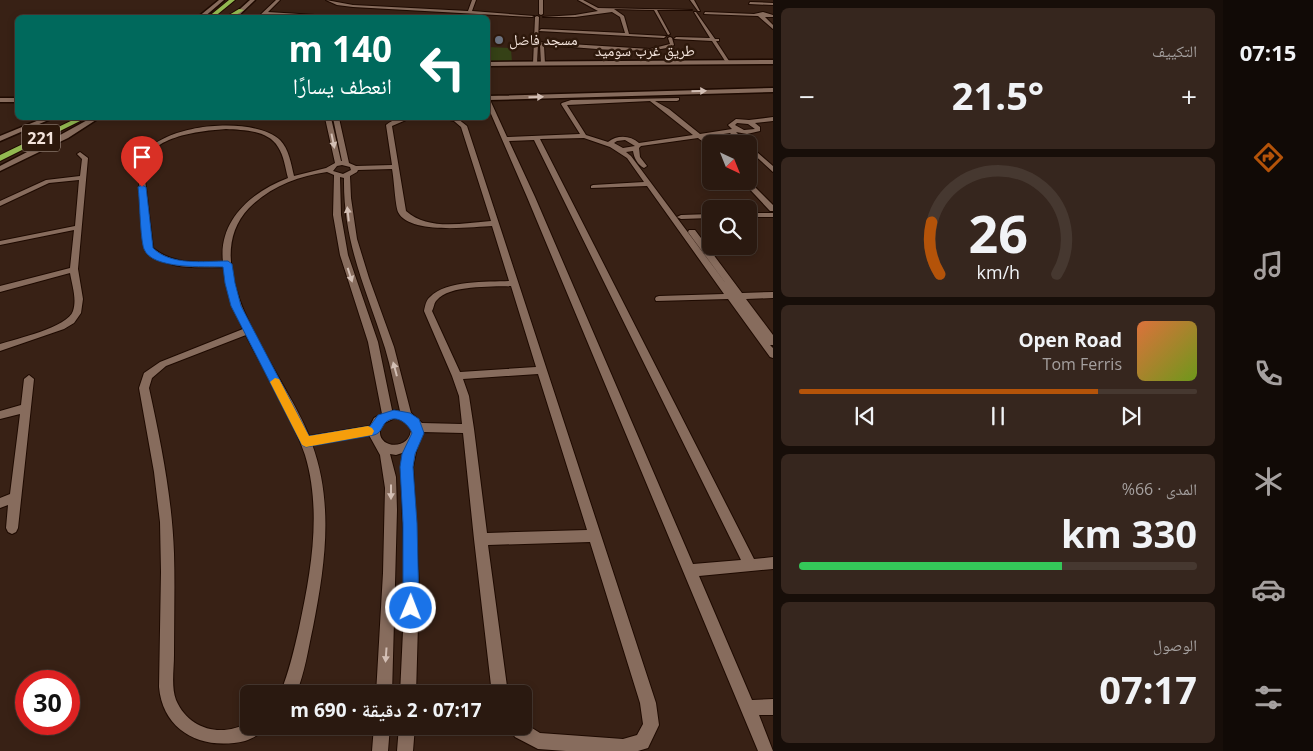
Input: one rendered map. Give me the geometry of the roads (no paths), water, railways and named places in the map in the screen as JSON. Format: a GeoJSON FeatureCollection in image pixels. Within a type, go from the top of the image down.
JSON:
{"type":"FeatureCollection","features":[{"type":"Feature","properties":{"kind":"highway"},"geometry":{"type":"LineString","coordinates":[[213,15],[232,0]]}},
{"type":"Feature","properties":{"kind":"highway"},"geometry":{"type":"LineString","coordinates":[[225,15],[243,0]]}},
{"type":"Feature","properties":{"kind":"highway"},"geometry":{"type":"LineString","coordinates":[[232,15],[242,10]]}},
{"type":"Feature","properties":{"kind":"highway","name":"221"},"geometry":{"type":"LineString","coordinates":[[0,149],[62,120]]}},
{"type":"Feature","properties":{"kind":"highway","name":"221"},"geometry":{"type":"LineString","coordinates":[[0,158],[78,120]]}},
{"type":"Feature","properties":{"kind":"highway"},"geometry":{"type":"LineString","coordinates":[[0,162],[64,136]]}},
{"type":"Feature","properties":{"kind":"street"},"geometry":{"type":"LineString","coordinates":[[203,15],[222,0]]}},
{"type":"Feature","properties":{"kind":"street"},"geometry":{"type":"LineString","coordinates":[[236,15],[253,0]]}},
{"type":"Feature","properties":{"kind":"street"},"geometry":{"type":"LineString","coordinates":[[265,15],[278,0]]}},
{"type":"Feature","properties":{"kind":"street"},"geometry":{"type":"LineString","coordinates":[[265,15],[283,0]]}},
{"type":"Feature","properties":{"kind":"street"},"geometry":{"type":"LineString","coordinates":[[328,0],[338,4],[356,6],[539,15],[575,16],[598,9],[697,12]]}},
{"type":"Feature","properties":{"kind":"street"},"geometry":{"type":"LineString","coordinates":[[333,0],[356,6]]}},
{"type":"Feature","properties":{"kind":"street"},"geometry":{"type":"LineString","coordinates":[[425,9],[432,0]]}},
{"type":"Feature","properties":{"kind":"street"},"geometry":{"type":"LineString","coordinates":[[465,11],[468,0]]}},
{"type":"Feature","properties":{"kind":"street"},"geometry":{"type":"LineString","coordinates":[[470,12],[474,0]]}},
{"type":"Feature","properties":{"kind":"street"},"geometry":{"type":"LineString","coordinates":[[535,64],[540,29],[536,0]]}},
{"type":"Feature","properties":{"kind":"street"},"geometry":{"type":"LineString","coordinates":[[539,15],[541,0]]}},
{"type":"Feature","properties":{"kind":"street"},"geometry":{"type":"LineString","coordinates":[[580,0],[598,9]]}},
{"type":"Feature","properties":{"kind":"street"},"geometry":{"type":"LineString","coordinates":[[585,0],[598,9]]}},
{"type":"Feature","properties":{"kind":"street"},"geometry":{"type":"LineString","coordinates":[[687,0],[732,63]]}},
{"type":"Feature","properties":{"kind":"street"},"geometry":{"type":"LineString","coordinates":[[692,0],[697,12]]}},
{"type":"Feature","properties":{"kind":"street"},"geometry":{"type":"LineString","coordinates":[[751,2],[773,4]]}},
{"type":"Feature","properties":{"kind":"street"},"geometry":{"type":"LineString","coordinates":[[751,2],[773,22]]}},
{"type":"Feature","properties":{"kind":"street"},"geometry":{"type":"LineString","coordinates":[[354,12],[356,6]]}},
{"type":"Feature","properties":{"kind":"street"},"geometry":{"type":"LineString","coordinates":[[347,15],[356,6]]}},
{"type":"Feature","properties":{"kind":"street"},"geometry":{"type":"LineString","coordinates":[[610,10],[765,15]]}},
{"type":"Feature","properties":{"kind":"street"},"geometry":{"type":"LineString","coordinates":[[610,10],[617,16],[624,33]]}},
{"type":"Feature","properties":{"kind":"street"},"geometry":{"type":"LineString","coordinates":[[539,44],[650,50],[668,48],[672,45],[669,36],[655,11]]}},
{"type":"Feature","properties":{"kind":"street"},"geometry":{"type":"LineString","coordinates":[[765,15],[773,28]]}},
{"type":"Feature","properties":{"kind":"street"},"geometry":{"type":"LineString","coordinates":[[540,29],[716,39]]}},
{"type":"Feature","properties":{"kind":"street"},"geometry":{"type":"LineString","coordinates":[[539,44],[543,64]]}},
{"type":"Feature","properties":{"kind":"street","name":"طريق غرب سوميد"},"geometry":{"type":"LineString","coordinates":[[490,64],[773,62]]}},
{"type":"Feature","properties":{"kind":"street"},"geometry":{"type":"LineString","coordinates":[[490,98],[672,91],[773,90]]}},
{"type":"Feature","properties":{"kind":"street"},"geometry":{"type":"LineString","coordinates":[[672,91],[677,99]]}},
{"type":"Feature","properties":{"kind":"street"},"geometry":{"type":"LineString","coordinates":[[632,93],[664,106],[673,106],[702,138]]}},
{"type":"Feature","properties":{"kind":"street"},"geometry":{"type":"LineString","coordinates":[[584,136],[564,104],[571,102],[677,99]]}},
{"type":"Feature","properties":{"kind":"street"},"geometry":{"type":"LineString","coordinates":[[673,106],[677,99]]}},
{"type":"Feature","properties":{"kind":"street"},"geometry":{"type":"LineString","coordinates":[[0,100],[15,100]]}},
{"type":"Feature","properties":{"kind":"street"},"geometry":{"type":"LineString","coordinates":[[664,106],[686,127],[698,134]]}},
{"type":"Feature","properties":{"kind":"street"},"geometry":{"type":"LineString","coordinates":[[490,107],[766,751]]}},
{"type":"Feature","properties":{"kind":"street"},"geometry":{"type":"LineString","coordinates":[[738,135],[731,123],[773,118]]}},
{"type":"Feature","properties":{"kind":"street"},"geometry":{"type":"LineString","coordinates":[[0,139],[44,120]]}},
{"type":"Feature","properties":{"kind":"street"},"geometry":{"type":"LineString","coordinates":[[0,170],[92,120]]}},
{"type":"Feature","properties":{"kind":"street"},"geometry":{"type":"LineString","coordinates":[[328,120],[338,164]]}},
{"type":"Feature","properties":{"kind":"street"},"geometry":{"type":"LineString","coordinates":[[336,120],[346,164]]}},
{"type":"Feature","properties":{"kind":"street"},"geometry":{"type":"LineString","coordinates":[[399,120],[389,126],[402,212],[406,218],[414,222],[437,226],[496,223]]}},
{"type":"Feature","properties":{"kind":"street"},"geometry":{"type":"LineString","coordinates":[[456,120],[464,126],[472,156],[496,223],[648,703],[651,725],[642,742],[623,747],[538,741],[528,735]]}},
{"type":"Feature","properties":{"kind":"street"},"geometry":{"type":"LineString","coordinates":[[749,122],[758,128]]}},
{"type":"Feature","properties":{"kind":"street"},"geometry":{"type":"LineString","coordinates":[[504,139],[584,136],[627,150],[636,145],[698,134],[733,129],[753,132],[758,128],[773,126]]}},
{"type":"Feature","properties":{"kind":"street"},"geometry":{"type":"LineString","coordinates":[[228,264],[167,261],[156,256],[149,249],[141,171],[142,161],[163,141],[181,134],[208,129],[241,128],[256,131],[277,141],[282,148],[292,179]]}},
{"type":"Feature","properties":{"kind":"street"},"geometry":{"type":"LineString","coordinates":[[536,138],[750,565]]}},
{"type":"Feature","properties":{"kind":"street"},"geometry":{"type":"LineString","coordinates":[[636,145],[618,139],[611,141],[614,146],[629,157],[735,297],[773,342]]}},
{"type":"Feature","properties":{"kind":"street"},"geometry":{"type":"LineString","coordinates":[[636,145],[637,157],[681,217],[773,355]]}},
{"type":"Feature","properties":{"kind":"street"},"geometry":{"type":"LineString","coordinates":[[0,348],[61,327],[77,313],[79,306],[74,269],[85,158],[80,154]]}},
{"type":"Feature","properties":{"kind":"street"},"geometry":{"type":"LineString","coordinates":[[758,156],[773,170]]}},
{"type":"Feature","properties":{"kind":"street"},"geometry":{"type":"LineString","coordinates":[[388,416],[373,342],[350,278],[339,234],[333,173],[330,167],[346,164],[355,168],[394,167]]}},
{"type":"Feature","properties":{"kind":"street"},"geometry":{"type":"LineString","coordinates":[[290,685],[313,594],[319,548],[320,509],[316,474],[306,442],[236,306],[230,283],[228,264],[231,228],[238,215],[261,193],[292,179],[333,173],[347,175],[354,172],[355,168]]}},
{"type":"Feature","properties":{"kind":"street"},"geometry":{"type":"LineString","coordinates":[[347,175],[347,212],[352,240],[364,280],[387,339],[406,416]]}},
{"type":"Feature","properties":{"kind":"street"},"geometry":{"type":"LineString","coordinates":[[0,204],[48,181],[84,178]]}},
{"type":"Feature","properties":{"kind":"street"},"geometry":{"type":"LineString","coordinates":[[593,187],[648,184]]}},
{"type":"Feature","properties":{"kind":"street"},"geometry":{"type":"LineString","coordinates":[[755,190],[773,209]]}},
{"type":"Feature","properties":{"kind":"street"},"geometry":{"type":"LineString","coordinates":[[757,215],[773,215]]}},
{"type":"Feature","properties":{"kind":"street"},"geometry":{"type":"LineString","coordinates":[[681,217],[702,216]]}},
{"type":"Feature","properties":{"kind":"street"},"geometry":{"type":"LineString","coordinates":[[0,243],[79,227]]}},
{"type":"Feature","properties":{"kind":"street"},"geometry":{"type":"LineString","coordinates":[[0,289],[74,269]]}},
{"type":"Feature","properties":{"kind":"street"},"geometry":{"type":"LineString","coordinates":[[499,685],[464,396],[458,376],[428,311],[432,299],[443,291],[459,287],[514,283]]}},
{"type":"Feature","properties":{"kind":"street"},"geometry":{"type":"LineString","coordinates":[[659,299],[773,295]]}},
{"type":"Feature","properties":{"kind":"street"},"geometry":{"type":"LineString","coordinates":[[242,735],[221,740],[198,736],[180,722],[169,703],[167,676],[166,523],[144,388],[148,376],[163,364],[248,330]]}},
{"type":"Feature","properties":{"kind":"street"},"geometry":{"type":"LineString","coordinates":[[458,376],[543,370]]}},
{"type":"Feature","properties":{"kind":"street"},"geometry":{"type":"LineString","coordinates":[[12,528],[29,379]]}},
{"type":"Feature","properties":{"kind":"street"},"geometry":{"type":"LineString","coordinates":[[0,415],[26,408]]}},
{"type":"Feature","properties":{"kind":"street"},"geometry":{"type":"LineString","coordinates":[[384,685],[390,570],[391,482],[386,455],[374,436],[374,430],[378,421],[388,416],[406,416],[417,427],[418,433],[413,443],[407,467],[412,589],[408,685]]}},
{"type":"Feature","properties":{"kind":"street"},"geometry":{"type":"LineString","coordinates":[[417,427],[469,429]]}},
{"type":"Feature","properties":{"kind":"street"},"geometry":{"type":"LineString","coordinates":[[306,442],[374,430]]}},
{"type":"Feature","properties":{"kind":"street"},"geometry":{"type":"LineString","coordinates":[[381,445],[387,448],[401,449],[413,443]]}},
{"type":"Feature","properties":{"kind":"street"},"geometry":{"type":"LineString","coordinates":[[0,502],[15,498]]}},
{"type":"Feature","properties":{"kind":"street"},"geometry":{"type":"LineString","coordinates":[[480,539],[596,536]]}},
{"type":"Feature","properties":{"kind":"street"},"geometry":{"type":"LineString","coordinates":[[689,571],[773,563]]}},
{"type":"Feature","properties":{"kind":"street"},"geometry":{"type":"LineString","coordinates":[[748,708],[773,707]]}},
{"type":"Feature","properties":{"kind":"street"},"geometry":{"type":"LineString","coordinates":[[380,751],[381,735]]}},
{"type":"Feature","properties":{"kind":"street"},"geometry":{"type":"LineString","coordinates":[[405,751],[406,735]]}},
{"type":"Feature","properties":{"kind":"place","name":"مسجد فاضل"},"geometry":{"type":"Point","coordinates":[499,40]}}]}
